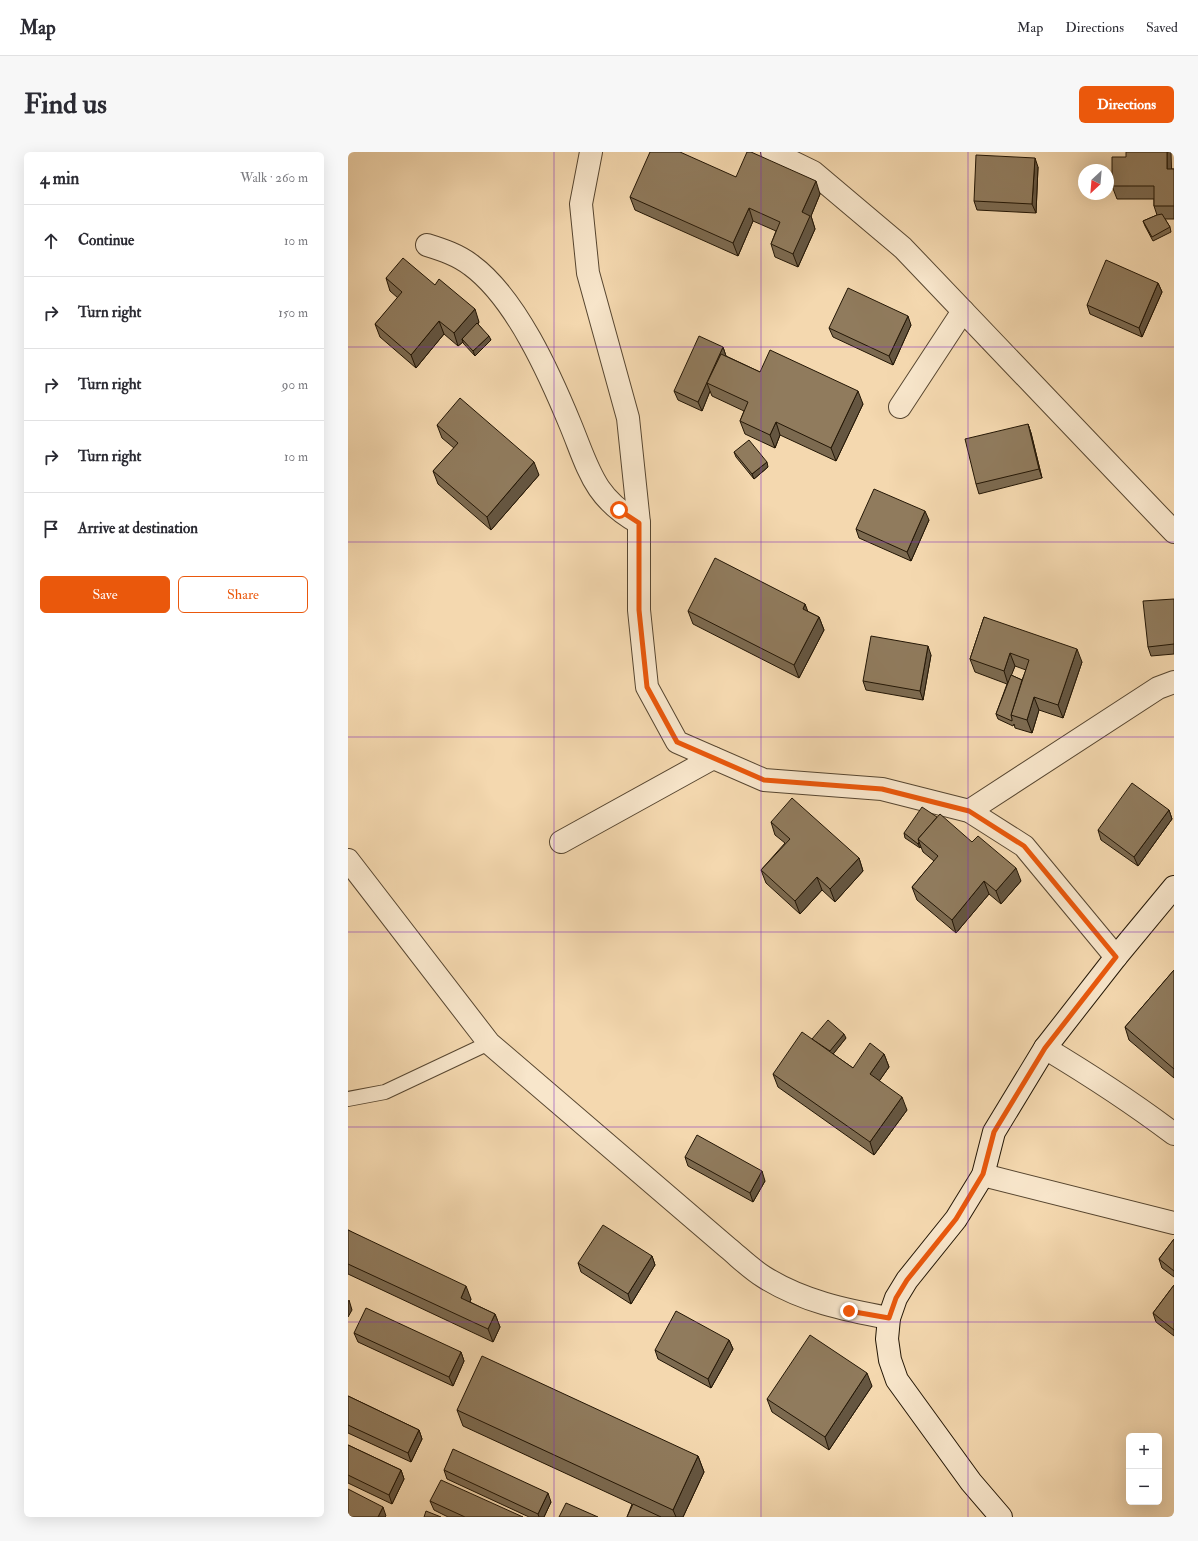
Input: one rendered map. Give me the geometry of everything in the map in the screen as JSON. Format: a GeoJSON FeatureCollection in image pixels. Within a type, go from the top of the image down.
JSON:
{"type":"FeatureCollection","features":[{"type":"Feature","properties":{"kind":"street"},"geometry":{"type":"LineString","coordinates":[[591,152],[581,204],[588,273],[628,418],[639,523],[639,610],[647,687],[677,742],[764,780],[882,789],[969,811],[1024,846],[1116,957]]}},
{"type":"Feature","properties":{"kind":"street"},"geometry":{"type":"LineString","coordinates":[[772,152],[812,172],[903,248],[1174,532]]}},
{"type":"Feature","properties":{"kind":"street"},"geometry":{"type":"LineString","coordinates":[[428,245],[450,253],[471,265],[490,281],[506,300],[530,338],[571,425],[590,474],[608,500],[628,517],[639,523]]}},
{"type":"Feature","properties":{"kind":"street"},"geometry":{"type":"LineString","coordinates":[[900,407],[963,311]]}},
{"type":"Feature","properties":{"kind":"street"},"geometry":{"type":"LineString","coordinates":[[969,811],[1158,688],[1174,682]]}},
{"type":"Feature","properties":{"kind":"street"},"geometry":{"type":"LineString","coordinates":[[561,842],[713,758]]}},
{"type":"Feature","properties":{"kind":"street"},"geometry":{"type":"LineString","coordinates":[[348,860],[489,1043],[722,1243],[764,1277],[805,1298],[849,1311],[889,1318]]}},
{"type":"Feature","properties":{"kind":"street"},"geometry":{"type":"LineString","coordinates":[[1001,1517],[970,1482],[897,1380],[890,1360],[887,1339],[889,1318],[896,1298],[907,1280],[956,1219],[983,1174],[994,1132],[1045,1048],[1116,957],[1174,887]]}},
{"type":"Feature","properties":{"kind":"street"},"geometry":{"type":"LineString","coordinates":[[1045,1048],[1095,1078],[1174,1134]]}},
{"type":"Feature","properties":{"kind":"street"},"geometry":{"type":"LineString","coordinates":[[983,1174],[1174,1223]]}},
{"type":"Feature","properties":{"kind":"lane"},"geometry":{"type":"LineString","coordinates":[[348,1099],[385,1092],[489,1043]]}},
{"type":"Feature","properties":{"kind":"building"},"geometry":{"type":"Polygon","coordinates":[[[650,152],[680,152],[736,177],[747,152],[751,152],[816,181],[802,212],[810,216],[793,254],[771,244],[780,222],[749,208],[733,243],[630,197],[650,152]]]}},
{"type":"Feature","properties":{"kind":"building"},"geometry":{"type":"Polygon","coordinates":[[[1126,152],[1167,152],[1167,169],[1174,169],[1174,206],[1154,206],[1154,186],[1114,186],[1114,164],[1112,164],[1112,157],[1126,157],[1126,152]]]}},
{"type":"Feature","properties":{"kind":"building"},"geometry":{"type":"Polygon","coordinates":[[[976,155],[1035,158],[1032,204],[974,201],[976,155]]]}},
{"type":"Feature","properties":{"kind":"building"},"geometry":{"type":"Polygon","coordinates":[[[1162,214],[1170,227],[1152,237],[1143,221],[1162,214]]]}},
{"type":"Feature","properties":{"kind":"building"},"geometry":{"type":"Polygon","coordinates":[[[403,258],[435,285],[439,279],[475,309],[454,333],[439,321],[411,355],[375,324],[402,292],[386,278],[403,258]]]}},
{"type":"Feature","properties":{"kind":"building"},"geometry":{"type":"Polygon","coordinates":[[[1106,260],[1158,283],[1139,328],[1087,305],[1106,260]]]}},
{"type":"Feature","properties":{"kind":"building"},"geometry":{"type":"Polygon","coordinates":[[[848,288],[908,316],[889,356],[829,328],[848,288]]]}},
{"type":"Feature","properties":{"kind":"building"},"geometry":{"type":"Polygon","coordinates":[[[477,323],[489,336],[473,351],[462,339],[477,323]]]}},
{"type":"Feature","properties":{"kind":"building"},"geometry":{"type":"Polygon","coordinates":[[[699,336],[723,347],[698,402],[674,391],[699,336]]]}},
{"type":"Feature","properties":{"kind":"building"},"geometry":{"type":"Polygon","coordinates":[[[770,350],[858,391],[831,448],[776,422],[770,435],[740,421],[748,402],[707,383],[721,354],[760,372],[770,350]]]}},
{"type":"Feature","properties":{"kind":"building"},"geometry":{"type":"Polygon","coordinates":[[[460,398],[534,462],[487,517],[433,471],[458,443],[437,425],[460,398]]]}},
{"type":"Feature","properties":{"kind":"building"},"geometry":{"type":"Polygon","coordinates":[[[1028,424],[1039,469],[976,484],[965,439],[1028,424]]]}},
{"type":"Feature","properties":{"kind":"building"},"geometry":{"type":"Polygon","coordinates":[[[749,440],[767,462],[752,474],[734,452],[749,440]]]}},
{"type":"Feature","properties":{"kind":"building"},"geometry":{"type":"Polygon","coordinates":[[[874,489],[925,511],[907,552],[856,529],[874,489]]]}},
{"type":"Feature","properties":{"kind":"building"},"geometry":{"type":"Polygon","coordinates":[[[715,558],[805,604],[803,609],[819,617],[794,665],[688,611],[715,558]]]}},
{"type":"Feature","properties":{"kind":"building"},"geometry":{"type":"Polygon","coordinates":[[[1174,599],[1174,644],[1148,647],[1143,601],[1174,599]]]}},
{"type":"Feature","properties":{"kind":"building"},"geometry":{"type":"Polygon","coordinates":[[[984,617],[1077,649],[1058,705],[1034,697],[1027,720],[1011,715],[1029,660],[1010,653],[1004,671],[970,659],[984,617]]]}},
{"type":"Feature","properties":{"kind":"building"},"geometry":{"type":"Polygon","coordinates":[[[871,636],[928,646],[920,691],[863,681],[871,636]]]}},
{"type":"Feature","properties":{"kind":"building"},"geometry":{"type":"Polygon","coordinates":[[[1011,675],[1022,680],[1011,715],[1012,721],[996,714],[1011,675]]]}},
{"type":"Feature","properties":{"kind":"building"},"geometry":{"type":"Polygon","coordinates":[[[1132,783],[1169,810],[1134,857],[1098,830],[1132,783]]]}},
{"type":"Feature","properties":{"kind":"building"},"geometry":{"type":"Polygon","coordinates":[[[792,798],[859,858],[830,889],[817,877],[795,901],[761,870],[790,839],[771,822],[792,798]]]}},
{"type":"Feature","properties":{"kind":"building"},"geometry":{"type":"Polygon","coordinates":[[[922,807],[937,817],[918,839],[918,844],[904,833],[922,807]]]}},
{"type":"Feature","properties":{"kind":"building"},"geometry":{"type":"Polygon","coordinates":[[[940,814],[972,842],[978,836],[1016,868],[996,891],[984,881],[952,920],[912,887],[938,856],[918,839],[940,814]]]}},
{"type":"Feature","properties":{"kind":"building"},"geometry":{"type":"Polygon","coordinates":[[[1174,970],[1174,1069],[1125,1027],[1174,970]]]}},
{"type":"Feature","properties":{"kind":"building"},"geometry":{"type":"Polygon","coordinates":[[[828,1020],[844,1034],[830,1051],[812,1039],[828,1020]]]}},
{"type":"Feature","properties":{"kind":"building"},"geometry":{"type":"Polygon","coordinates":[[[802,1032],[853,1068],[870,1043],[884,1054],[870,1074],[902,1097],[870,1142],[773,1074],[802,1032]]]}},
{"type":"Feature","properties":{"kind":"building"},"geometry":{"type":"Polygon","coordinates":[[[697,1135],[762,1171],[750,1193],[685,1157],[697,1135]]]}},
{"type":"Feature","properties":{"kind":"building"},"geometry":{"type":"Polygon","coordinates":[[[603,1225],[652,1256],[628,1294],[578,1263],[603,1225]]]}},
{"type":"Feature","properties":{"kind":"building"},"geometry":{"type":"Polygon","coordinates":[[[348,1230],[466,1286],[461,1298],[495,1314],[488,1329],[348,1264],[348,1230]]]}},
{"type":"Feature","properties":{"kind":"building"},"geometry":{"type":"Polygon","coordinates":[[[1174,1239],[1174,1271],[1159,1259],[1174,1239]]]}},
{"type":"Feature","properties":{"kind":"building"},"geometry":{"type":"Polygon","coordinates":[[[1174,1285],[1174,1330],[1153,1313],[1174,1285]]]}},
{"type":"Feature","properties":{"kind":"building"},"geometry":{"type":"Polygon","coordinates":[[[366,1308],[461,1352],[449,1377],[354,1333],[366,1308]]]}},
{"type":"Feature","properties":{"kind":"building"},"geometry":{"type":"Polygon","coordinates":[[[676,1311],[729,1340],[708,1379],[655,1350],[676,1311]]]}},
{"type":"Feature","properties":{"kind":"building"},"geometry":{"type":"Polygon","coordinates":[[[810,1335],[867,1373],[825,1437],[767,1399],[810,1335]]]}},
{"type":"Feature","properties":{"kind":"building"},"geometry":{"type":"Polygon","coordinates":[[[482,1356],[698,1456],[673,1510],[457,1410],[482,1356]]]}},
{"type":"Feature","properties":{"kind":"building"},"geometry":{"type":"Polygon","coordinates":[[[348,1396],[419,1430],[408,1453],[348,1425],[348,1396]]]}},
{"type":"Feature","properties":{"kind":"building"},"geometry":{"type":"Polygon","coordinates":[[[348,1445],[401,1470],[389,1495],[348,1475],[348,1445]]]}},
{"type":"Feature","properties":{"kind":"building"},"geometry":{"type":"Polygon","coordinates":[[[453,1449],[548,1493],[538,1514],[444,1470],[453,1449]]]}},
{"type":"Feature","properties":{"kind":"building"},"geometry":{"type":"Polygon","coordinates":[[[441,1480],[523,1517],[465,1517],[430,1501],[441,1480]]]}},
{"type":"Feature","properties":{"kind":"building"},"geometry":{"type":"Polygon","coordinates":[[[348,1489],[383,1507],[378,1517],[348,1517],[348,1489]]]}},
{"type":"Feature","properties":{"kind":"building"},"geometry":{"type":"Polygon","coordinates":[[[566,1503],[598,1517],[559,1517],[566,1503]]]}},
{"type":"Feature","properties":{"kind":"building"},"geometry":{"type":"Polygon","coordinates":[[[633,1504],[661,1517],[627,1517],[633,1504]]]}},
{"type":"Feature","properties":{"kind":"building"},"geometry":{"type":"Polygon","coordinates":[[[426,1511],[441,1517],[424,1517],[426,1511]]]}},
{"type":"Feature","properties":{"kind":"route"},"geometry":{"type":"LineString","coordinates":[[619,510],[639,523],[639,610],[647,687],[677,742],[764,780],[882,789],[969,811],[1024,846],[1116,957],[1045,1048],[994,1132],[983,1174],[956,1219],[907,1280],[896,1298],[889,1318],[849,1311]]}}]}
